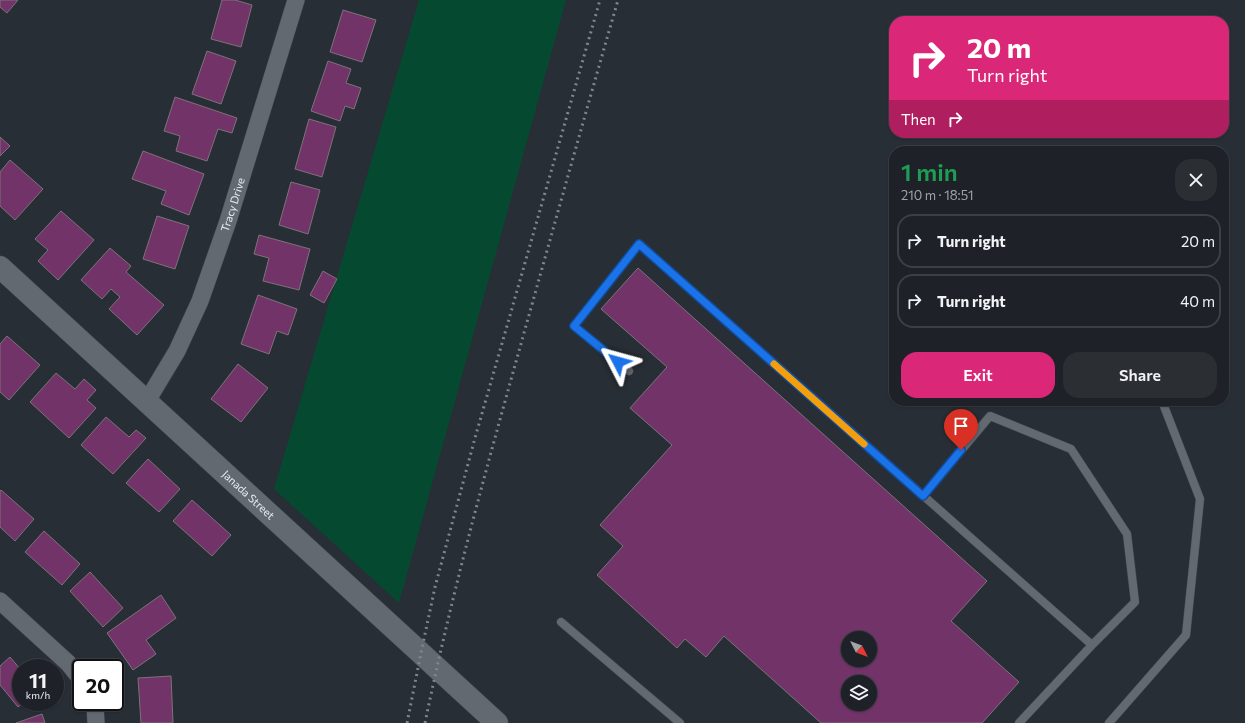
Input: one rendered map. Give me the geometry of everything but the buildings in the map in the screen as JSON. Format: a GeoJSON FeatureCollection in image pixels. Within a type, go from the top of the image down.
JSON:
{"type":"FeatureCollection","features":[{"type":"Feature","properties":{"kind":"street","name":"Tracy Drive"},"geometry":{"type":"LineString","coordinates":[[147,401],[177,351],[200,301],[228,221],[296,0]]}},
{"type":"Feature","properties":{"kind":"street","name":"Janada Street"},"geometry":{"type":"LineString","coordinates":[[0,267],[497,723]]}},
{"type":"Feature","properties":{"kind":"street"},"geometry":{"type":"LineString","coordinates":[[0,601],[72,668]]}},
{"type":"Feature","properties":{"kind":"street"},"geometry":{"type":"LineString","coordinates":[[95,711],[96,723]]}},
{"type":"Feature","properties":{"kind":"lane"},"geometry":{"type":"LineString","coordinates":[[629,371],[574,326],[639,244],[1092,645]]}},
{"type":"Feature","properties":{"kind":"lane"},"geometry":{"type":"LineString","coordinates":[[1109,723],[1186,635],[1200,499],[1164,406]]}},
{"type":"Feature","properties":{"kind":"lane"},"geometry":{"type":"LineString","coordinates":[[923,496],[990,416],[1071,449],[1127,534],[1135,602],[1092,645],[1019,723]]}},
{"type":"Feature","properties":{"kind":"lane"},"geometry":{"type":"LineString","coordinates":[[561,622],[680,723]]}},
{"type":"Feature","properties":{"kind":"green space"},"geometry":{"type":"Polygon","coordinates":[[[419,0],[566,0],[399,603],[274,489],[419,0]]]}},
{"type":"Feature","properties":{"kind":"railway"},"geometry":{"type":"LineString","coordinates":[[407,723],[435,587],[475,438],[600,0]]}},
{"type":"Feature","properties":{"kind":"railway"},"geometry":{"type":"LineString","coordinates":[[425,723],[447,625],[484,479],[618,0]]}},
{"type":"Feature","properties":{"kind":"slow traffic"},"geometry":{"type":"LineString","coordinates":[[774,364],[864,444]]}},
{"type":"Feature","properties":{"kind":"route"},"geometry":{"type":"LineString","coordinates":[[618,362],[574,326],[639,244],[923,496],[961,450]]}}]}
